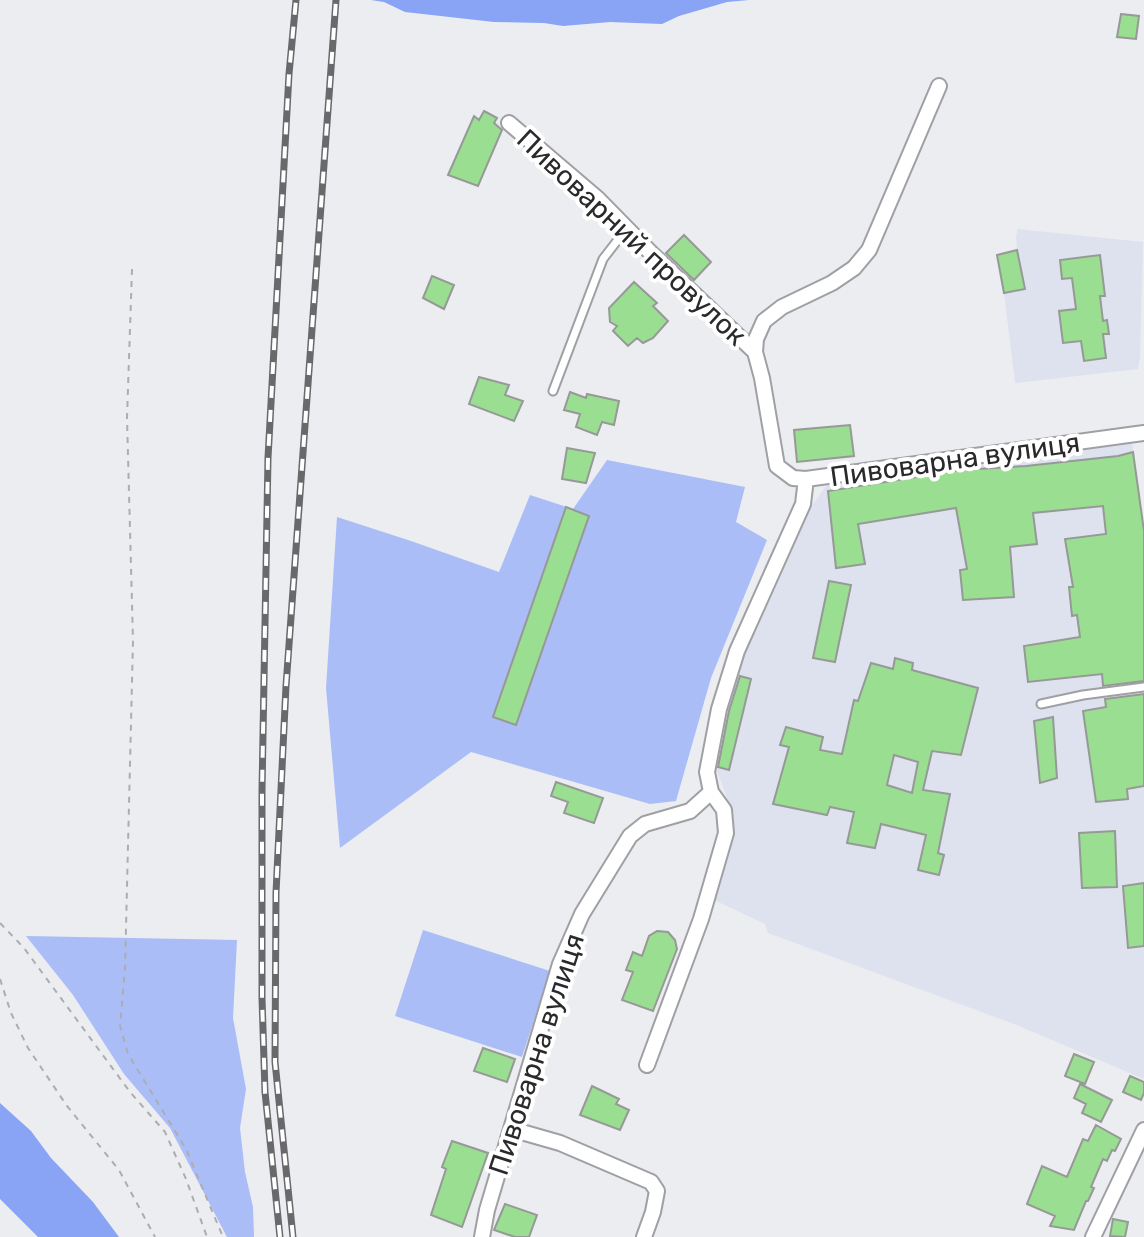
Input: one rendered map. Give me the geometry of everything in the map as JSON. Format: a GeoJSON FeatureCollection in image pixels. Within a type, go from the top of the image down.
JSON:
{"type":"FeatureCollection","features":[{"type":"Feature","properties":{"kind":"street","name":"Пивоварний провулок"},"geometry":{"type":"LineString","coordinates":[[806,479],[793,478],[777,466],[755,352],[756,339],[764,321],[782,307],[832,283],[854,268],[869,250],[939,86]]}},
{"type":"Feature","properties":{"kind":"street","name":"Пивоварний провулок"},"geometry":{"type":"LineString","coordinates":[[509,123],[597,198],[755,352]]}},
{"type":"Feature","properties":{"kind":"street","name":"Пивоварна вулиця"},"geometry":{"type":"LineString","coordinates":[[482,1237],[487,1210],[560,964],[582,914],[630,836],[645,824],[690,811],[711,792],[707,772],[719,709],[737,651],[803,504],[806,479],[1144,433]]}},
{"type":"Feature","properties":{"kind":"street"},"geometry":{"type":"LineString","coordinates":[[647,1065],[701,919],[726,833],[724,810],[711,792]]}},
{"type":"Feature","properties":{"kind":"street"},"geometry":{"type":"LineString","coordinates":[[511,1129],[560,1143],[651,1182],[657,1191],[644,1237]]}},
{"type":"Feature","properties":{"kind":"street"},"geometry":{"type":"LineString","coordinates":[[1093,1237],[1144,1130]]}},
{"type":"Feature","properties":{"kind":"lane"},"geometry":{"type":"LineString","coordinates":[[553,391],[603,259],[627,228]]}},
{"type":"Feature","properties":{"kind":"lane"},"geometry":{"type":"LineString","coordinates":[[1041,704],[1144,687]]}},
{"type":"Feature","properties":{"kind":"path"},"geometry":{"type":"LineString","coordinates":[[132,269],[127,418],[133,641],[125,969],[120,1026],[128,1054],[186,1149],[223,1237]]}},
{"type":"Feature","properties":{"kind":"path"},"geometry":{"type":"LineString","coordinates":[[0,923],[24,948],[122,1081],[165,1132],[207,1237]]}},
{"type":"Feature","properties":{"kind":"path"},"geometry":{"type":"LineString","coordinates":[[0,979],[11,1013],[28,1048],[67,1106],[119,1170],[155,1237]]}},
{"type":"Feature","properties":{"kind":"shaded area"},"geometry":{"type":"Polygon","coordinates":[[[371,0],[749,0],[727,2],[662,24],[610,22],[563,26],[405,12],[384,2],[371,0]]]}},
{"type":"Feature","properties":{"kind":"shaded area"},"geometry":{"type":"Polygon","coordinates":[[[1018,229],[1143,242],[1138,369],[1015,383],[1004,293],[1025,289],[1017,250],[1018,229]]]}},
{"type":"Feature","properties":{"kind":"shaded area"},"geometry":{"type":"Polygon","coordinates":[[[1132,443],[1144,531],[1144,1079],[1014,1024],[768,933],[765,924],[712,899],[730,839],[729,803],[715,766],[738,666],[812,505],[827,485],[1132,443]]]}},
{"type":"Feature","properties":{"kind":"shaded area"},"geometry":{"type":"Polygon","coordinates":[[[607,460],[745,487],[736,522],[767,540],[711,678],[676,801],[650,804],[471,752],[340,848],[326,688],[337,517],[499,572],[530,495],[573,509],[607,460]]]}},
{"type":"Feature","properties":{"kind":"shaded area"},"geometry":{"type":"Polygon","coordinates":[[[423,930],[550,971],[522,1057],[395,1016],[423,930]]]}},
{"type":"Feature","properties":{"kind":"shaded area"},"geometry":{"type":"Polygon","coordinates":[[[26,936],[237,940],[233,1018],[246,1089],[240,1128],[253,1207],[254,1237],[227,1237],[170,1128],[124,1074],[73,995],[26,936]]]}},
{"type":"Feature","properties":{"kind":"shaded area"},"geometry":{"type":"Polygon","coordinates":[[[0,1103],[31,1131],[119,1237],[38,1237],[0,1199],[0,1103]]]}},
{"type":"Feature","properties":{"kind":"building"},"geometry":{"type":"Polygon","coordinates":[[[1121,14],[1139,16],[1136,39],[1117,37],[1121,14]]]}},
{"type":"Feature","properties":{"kind":"building"},"geometry":{"type":"Polygon","coordinates":[[[484,111],[497,118],[494,123],[502,130],[478,186],[448,175],[474,116],[479,120],[484,111]]]}},
{"type":"Feature","properties":{"kind":"building"},"geometry":{"type":"Polygon","coordinates":[[[684,235],[711,262],[694,280],[666,253],[684,235]]]}},
{"type":"Feature","properties":{"kind":"building"},"geometry":{"type":"Polygon","coordinates":[[[1017,250],[1025,289],[1004,293],[997,255],[1017,250]]]}},
{"type":"Feature","properties":{"kind":"building"},"geometry":{"type":"Polygon","coordinates":[[[1100,255],[1105,296],[1100,296],[1103,321],[1107,320],[1109,334],[1103,334],[1106,358],[1084,361],[1081,341],[1063,343],[1059,311],[1076,309],[1072,278],[1062,279],[1060,260],[1100,255]]]}},
{"type":"Feature","properties":{"kind":"building"},"geometry":{"type":"Polygon","coordinates":[[[432,276],[454,285],[444,309],[423,298],[432,276]]]}},
{"type":"Feature","properties":{"kind":"building"},"geometry":{"type":"Polygon","coordinates":[[[634,282],[657,303],[653,306],[668,321],[653,338],[643,343],[637,338],[628,346],[613,331],[617,326],[610,322],[609,308],[634,282]]]}},
{"type":"Feature","properties":{"kind":"building"},"geometry":{"type":"Polygon","coordinates":[[[479,377],[509,385],[505,395],[523,401],[514,421],[469,404],[479,377]]]}},
{"type":"Feature","properties":{"kind":"building"},"geometry":{"type":"Polygon","coordinates":[[[570,392],[586,398],[587,394],[619,401],[614,425],[602,422],[597,435],[576,427],[580,414],[564,410],[570,392]]]}},
{"type":"Feature","properties":{"kind":"building"},"geometry":{"type":"Polygon","coordinates":[[[850,425],[854,456],[797,462],[794,430],[850,425]]]}},
{"type":"Feature","properties":{"kind":"building"},"geometry":{"type":"Polygon","coordinates":[[[567,448],[595,453],[586,483],[562,479],[567,448]]]}},
{"type":"Feature","properties":{"kind":"building"},"geometry":{"type":"Polygon","coordinates":[[[1133,452],[1144,531],[1144,681],[1103,686],[1102,674],[1028,682],[1024,646],[1080,637],[1077,615],[1072,616],[1069,587],[1073,587],[1065,539],[1106,534],[1103,506],[1033,513],[1037,544],[1010,547],[1014,597],[963,600],[960,570],[967,569],[956,508],[858,524],[865,564],[836,568],[828,491],[961,470],[1026,466],[1133,452]]]}},
{"type":"Feature","properties":{"kind":"building"},"geometry":{"type":"Polygon","coordinates":[[[566,507],[589,516],[516,725],[493,717],[566,507]]]}},
{"type":"Feature","properties":{"kind":"building"},"geometry":{"type":"Polygon","coordinates":[[[829,581],[851,585],[835,662],[813,658],[829,581]]]}},
{"type":"Feature","properties":{"kind":"building"},"geometry":{"type":"Polygon","coordinates":[[[895,658],[913,663],[912,670],[978,688],[961,755],[932,751],[923,790],[950,794],[938,853],[944,855],[939,875],[918,870],[926,835],[881,824],[875,848],[847,843],[854,812],[830,807],[827,815],[773,804],[789,747],[780,745],[786,727],[823,737],[820,750],[842,754],[854,700],[858,701],[871,663],[893,669],[895,658]],[[894,755],[887,785],[912,793],[918,762],[894,755]]]}},
{"type":"Feature","properties":{"kind":"building"},"geometry":{"type":"Polygon","coordinates":[[[740,676],[751,679],[729,770],[718,767],[729,711],[740,676]]]}},
{"type":"Feature","properties":{"kind":"building"},"geometry":{"type":"Polygon","coordinates":[[[1144,694],[1144,786],[1127,789],[1128,799],[1096,802],[1083,711],[1106,707],[1105,699],[1144,694]]]}},
{"type":"Feature","properties":{"kind":"building"},"geometry":{"type":"Polygon","coordinates":[[[1053,717],[1057,778],[1040,783],[1034,721],[1053,717]]]}},
{"type":"Feature","properties":{"kind":"building"},"geometry":{"type":"Polygon","coordinates":[[[556,782],[603,798],[594,823],[564,813],[568,802],[551,796],[556,782]]]}},
{"type":"Feature","properties":{"kind":"building"},"geometry":{"type":"Polygon","coordinates":[[[1115,831],[1117,887],[1082,888],[1079,833],[1115,831]]]}},
{"type":"Feature","properties":{"kind":"building"},"geometry":{"type":"Polygon","coordinates":[[[1144,883],[1144,946],[1128,948],[1123,886],[1144,883]]]}},
{"type":"Feature","properties":{"kind":"building"},"geometry":{"type":"Polygon","coordinates":[[[657,931],[668,932],[675,940],[677,949],[653,1011],[622,1000],[633,972],[626,970],[633,952],[642,956],[649,936],[657,931]]]}},
{"type":"Feature","properties":{"kind":"building"},"geometry":{"type":"Polygon","coordinates":[[[483,1048],[515,1059],[507,1082],[474,1071],[483,1048]]]}},
{"type":"Feature","properties":{"kind":"building"},"geometry":{"type":"Polygon","coordinates":[[[1074,1054],[1094,1062],[1085,1084],[1065,1076],[1074,1054]]]}},
{"type":"Feature","properties":{"kind":"building"},"geometry":{"type":"Polygon","coordinates":[[[1130,1076],[1144,1082],[1141,1100],[1123,1092],[1130,1076]]]}},
{"type":"Feature","properties":{"kind":"building"},"geometry":{"type":"Polygon","coordinates":[[[1080,1084],[1112,1100],[1101,1122],[1082,1113],[1086,1104],[1074,1098],[1080,1084]]]}},
{"type":"Feature","properties":{"kind":"building"},"geometry":{"type":"Polygon","coordinates":[[[592,1086],[619,1099],[616,1104],[629,1110],[620,1130],[580,1115],[592,1086]]]}},
{"type":"Feature","properties":{"kind":"building"},"geometry":{"type":"Polygon","coordinates":[[[1096,1125],[1121,1139],[1107,1161],[1103,1159],[1091,1187],[1094,1188],[1074,1230],[1050,1226],[1055,1216],[1027,1204],[1042,1166],[1067,1177],[1083,1139],[1088,1141],[1096,1125]]]}},
{"type":"Feature","properties":{"kind":"building"},"geometry":{"type":"Polygon","coordinates":[[[452,1141],[488,1153],[462,1227],[431,1215],[446,1169],[442,1167],[452,1141]]]}},
{"type":"Feature","properties":{"kind":"building"},"geometry":{"type":"Polygon","coordinates":[[[505,1204],[537,1215],[529,1237],[515,1237],[494,1230],[505,1204]]]}},
{"type":"Feature","properties":{"kind":"building"},"geometry":{"type":"Polygon","coordinates":[[[1113,1219],[1128,1222],[1125,1237],[1110,1236],[1113,1219]]]}},
{"type":"Feature","properties":{"kind":"railway"},"geometry":{"type":"LineString","coordinates":[[280,1237],[265,1092],[262,791],[268,458],[289,74],[296,0]]}},
{"type":"Feature","properties":{"kind":"railway"},"geometry":{"type":"LineString","coordinates":[[293,1237],[275,1062],[276,893],[286,686],[336,0]]}}]}
